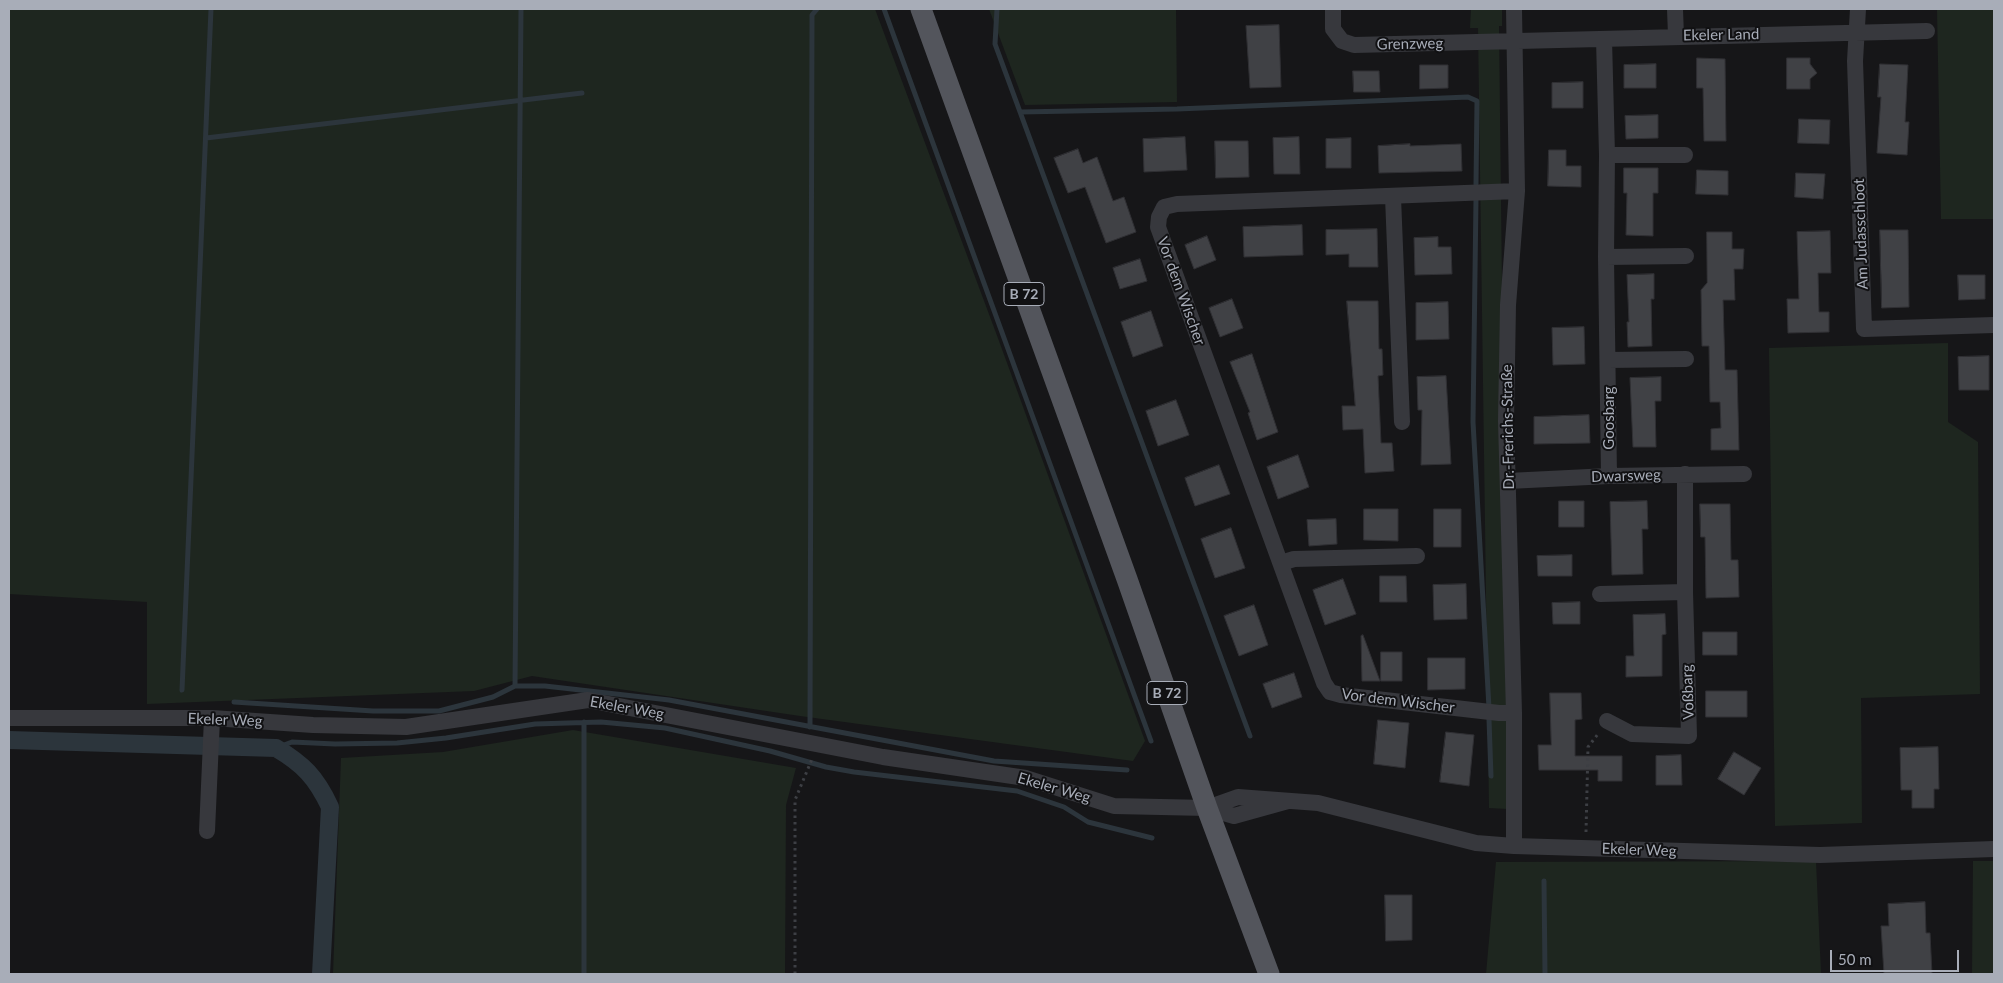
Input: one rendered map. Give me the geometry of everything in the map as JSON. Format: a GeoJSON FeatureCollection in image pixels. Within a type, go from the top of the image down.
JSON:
{"type":"FeatureCollection","features":[{"type":"Feature","properties":{"kind":"main road","name":"B 72"},"geometry":{"type":"LineString","coordinates":[[921,9],[1127,578],[1207,808],[1269,974]]}},
{"type":"Feature","properties":{"kind":"street","name":"Grenzweg"},"geometry":{"type":"LineString","coordinates":[[1333,9],[1333,29],[1342,41],[1354,45],[1514,41]]}},
{"type":"Feature","properties":{"kind":"street","name":"Dr.-Frerichs-Straße"},"geometry":{"type":"LineString","coordinates":[[1514,9],[1516,191],[1508,305],[1506,421],[1514,713],[1514,846]]}},
{"type":"Feature","properties":{"kind":"street"},"geometry":{"type":"LineString","coordinates":[[1675,9],[1676,36]]}},
{"type":"Feature","properties":{"kind":"street","name":"Am Judasschloot"},"geometry":{"type":"LineString","coordinates":[[1858,9],[1855,61],[1864,329],[1994,325]]}},
{"type":"Feature","properties":{"kind":"street","name":"Ekeler Land"},"geometry":{"type":"LineString","coordinates":[[1514,41],[1928,31]]}},
{"type":"Feature","properties":{"kind":"street","name":"Goosbarg"},"geometry":{"type":"LineString","coordinates":[[1604,40],[1607,155],[1606,257],[1609,476]]}},
{"type":"Feature","properties":{"kind":"street"},"geometry":{"type":"LineString","coordinates":[[1607,155],[1685,155]]}},
{"type":"Feature","properties":{"kind":"street","name":"Vor dem Wischer"},"geometry":{"type":"LineString","coordinates":[[1514,713],[1341,696],[1330,692],[1324,683],[1158,227],[1159,217],[1164,207],[1176,204],[1516,191]]}},
{"type":"Feature","properties":{"kind":"street"},"geometry":{"type":"LineString","coordinates":[[1393,197],[1402,422]]}},
{"type":"Feature","properties":{"kind":"street"},"geometry":{"type":"LineString","coordinates":[[1606,257],[1686,256]]}},
{"type":"Feature","properties":{"kind":"street"},"geometry":{"type":"LineString","coordinates":[[1608,360],[1686,359]]}},
{"type":"Feature","properties":{"kind":"street","name":"Voßbarg"},"geometry":{"type":"LineString","coordinates":[[1607,721],[1632,734],[1689,736],[1685,592],[1685,474]]}},
{"type":"Feature","properties":{"kind":"street","name":"Dwarsweg"},"geometry":{"type":"LineString","coordinates":[[1508,481],[1609,476],[1744,474]]}},
{"type":"Feature","properties":{"kind":"street"},"geometry":{"type":"LineString","coordinates":[[1281,563],[1294,559],[1417,556]]}},
{"type":"Feature","properties":{"kind":"street"},"geometry":{"type":"LineString","coordinates":[[1600,594],[1685,592]]}},
{"type":"Feature","properties":{"kind":"street","name":"Ekeler Weg"},"geometry":{"type":"LineString","coordinates":[[9,718],[212,718],[313,725],[406,727],[588,700],[883,757],[1026,778],[1114,806],[1207,808],[1238,797],[1288,801],[1331,806],[1476,843],[1514,846],[1820,855],[1994,849]]}},
{"type":"Feature","properties":{"kind":"street"},"geometry":{"type":"LineString","coordinates":[[207,831],[212,718]]}},
{"type":"Feature","properties":{"kind":"path"},"geometry":{"type":"LineString","coordinates":[[1586,833],[1588,747],[1607,721]]}},
{"type":"Feature","properties":{"kind":"path"},"geometry":{"type":"LineString","coordinates":[[795,974],[795,800],[813,758]]}},
{"type":"Feature","properties":{"kind":"shaded area"},"geometry":{"type":"Polygon","coordinates":[[[9,9],[875,9],[1145,741],[1133,761],[800,716],[532,676],[474,691],[147,704],[147,602],[9,594],[9,9]]]}},
{"type":"Feature","properties":{"kind":"shaded area"},"geometry":{"type":"Polygon","coordinates":[[[989,9],[1176,9],[1177,102],[1025,105],[989,9]]]}},
{"type":"Feature","properties":{"kind":"shaded area"},"geometry":{"type":"Polygon","coordinates":[[[1471,9],[1502,9],[1502,26],[1499,26],[1508,809],[1489,808],[1478,28],[1470,28],[1471,9]]]}},
{"type":"Feature","properties":{"kind":"shaded area"},"geometry":{"type":"Polygon","coordinates":[[[1937,9],[1994,9],[1994,219],[1941,219],[1937,9]]]}},
{"type":"Feature","properties":{"kind":"shaded area"},"geometry":{"type":"Polygon","coordinates":[[[1948,343],[1948,422],[1978,442],[1980,694],[1861,698],[1862,823],[1775,826],[1769,348],[1948,343]]]}},
{"type":"Feature","properties":{"kind":"shaded area"},"geometry":{"type":"Polygon","coordinates":[[[573,730],[796,768],[786,805],[785,974],[333,974],[341,758],[443,752],[573,730]]]}},
{"type":"Feature","properties":{"kind":"shaded area"},"geometry":{"type":"Polygon","coordinates":[[[1816,861],[1821,974],[1486,974],[1496,862],[1816,861]]]}},
{"type":"Feature","properties":{"kind":"shaded area"},"geometry":{"type":"Polygon","coordinates":[[[1973,861],[1994,861],[1994,974],[1972,974],[1973,861]]]}},
{"type":"Feature","properties":{"kind":"building"},"geometry":{"type":"Polygon","coordinates":[[[1279,25],[1281,87],[1250,88],[1246,26],[1279,25]]]}},
{"type":"Feature","properties":{"kind":"building"},"geometry":{"type":"Polygon","coordinates":[[[1697,58],[1725,59],[1726,141],[1704,141],[1703,88],[1697,88],[1697,58]]]}},
{"type":"Feature","properties":{"kind":"building"},"geometry":{"type":"Polygon","coordinates":[[[1787,58],[1810,58],[1810,64],[1817,73],[1810,79],[1810,89],[1787,89],[1787,58]]]}},
{"type":"Feature","properties":{"kind":"building"},"geometry":{"type":"Polygon","coordinates":[[[1656,64],[1656,88],[1624,88],[1624,65],[1656,64]]]}},
{"type":"Feature","properties":{"kind":"building"},"geometry":{"type":"Polygon","coordinates":[[[1880,64],[1908,65],[1905,122],[1909,122],[1907,155],[1877,153],[1881,97],[1878,97],[1880,64]]]}},
{"type":"Feature","properties":{"kind":"building"},"geometry":{"type":"Polygon","coordinates":[[[1420,65],[1448,65],[1448,88],[1420,89],[1420,65]]]}},
{"type":"Feature","properties":{"kind":"building"},"geometry":{"type":"Polygon","coordinates":[[[1353,71],[1379,71],[1380,92],[1354,92],[1353,71]]]}},
{"type":"Feature","properties":{"kind":"building"},"geometry":{"type":"Polygon","coordinates":[[[1583,82],[1583,108],[1552,108],[1552,83],[1583,82]]]}},
{"type":"Feature","properties":{"kind":"building"},"geometry":{"type":"Polygon","coordinates":[[[1658,115],[1658,138],[1626,139],[1625,116],[1658,115]]]}},
{"type":"Feature","properties":{"kind":"building"},"geometry":{"type":"Polygon","coordinates":[[[1799,119],[1830,120],[1829,144],[1798,143],[1799,119]]]}},
{"type":"Feature","properties":{"kind":"building"},"geometry":{"type":"Polygon","coordinates":[[[1185,137],[1187,170],[1144,172],[1143,139],[1185,137]]]}},
{"type":"Feature","properties":{"kind":"building"},"geometry":{"type":"Polygon","coordinates":[[[1299,137],[1300,174],[1274,174],[1273,138],[1299,137]]]}},
{"type":"Feature","properties":{"kind":"building"},"geometry":{"type":"Polygon","coordinates":[[[1351,138],[1351,168],[1326,168],[1326,139],[1351,138]]]}},
{"type":"Feature","properties":{"kind":"building"},"geometry":{"type":"Polygon","coordinates":[[[1215,141],[1248,141],[1249,177],[1216,178],[1215,141]]]}},
{"type":"Feature","properties":{"kind":"building"},"geometry":{"type":"Polygon","coordinates":[[[1410,144],[1410,146],[1461,144],[1462,171],[1379,173],[1378,146],[1410,144]]]}},
{"type":"Feature","properties":{"kind":"building"},"geometry":{"type":"Polygon","coordinates":[[[1078,149],[1083,163],[1097,157],[1113,201],[1124,197],[1136,232],[1106,243],[1085,187],[1068,193],[1054,158],[1078,149]]]}},
{"type":"Feature","properties":{"kind":"building"},"geometry":{"type":"Polygon","coordinates":[[[1549,150],[1566,150],[1566,166],[1581,166],[1581,187],[1548,186],[1549,150]]]}},
{"type":"Feature","properties":{"kind":"building"},"geometry":{"type":"Polygon","coordinates":[[[1624,168],[1658,168],[1658,193],[1653,193],[1653,236],[1626,235],[1627,193],[1624,193],[1624,168]]]}},
{"type":"Feature","properties":{"kind":"building"},"geometry":{"type":"Polygon","coordinates":[[[1697,170],[1728,171],[1728,195],[1696,194],[1697,170]]]}},
{"type":"Feature","properties":{"kind":"building"},"geometry":{"type":"Polygon","coordinates":[[[1796,173],[1825,174],[1823,199],[1795,197],[1796,173]]]}},
{"type":"Feature","properties":{"kind":"building"},"geometry":{"type":"Polygon","coordinates":[[[1302,225],[1303,255],[1244,257],[1243,227],[1302,225]]]}},
{"type":"Feature","properties":{"kind":"building"},"geometry":{"type":"Polygon","coordinates":[[[1377,229],[1378,267],[1349,267],[1349,254],[1326,255],[1326,230],[1377,229]]]}},
{"type":"Feature","properties":{"kind":"building"},"geometry":{"type":"Polygon","coordinates":[[[1880,230],[1908,230],[1909,307],[1882,308],[1880,230]]]}},
{"type":"Feature","properties":{"kind":"building"},"geometry":{"type":"Polygon","coordinates":[[[1830,231],[1831,273],[1818,273],[1819,312],[1829,312],[1829,332],[1788,333],[1787,299],[1799,299],[1797,232],[1830,231]]]}},
{"type":"Feature","properties":{"kind":"building"},"geometry":{"type":"Polygon","coordinates":[[[1707,232],[1732,232],[1732,249],[1744,249],[1743,269],[1734,269],[1735,300],[1723,300],[1725,370],[1737,370],[1739,450],[1711,450],[1711,429],[1721,428],[1720,402],[1710,402],[1709,346],[1702,346],[1701,290],[1707,283],[1707,232]]]}},
{"type":"Feature","properties":{"kind":"building"},"geometry":{"type":"Polygon","coordinates":[[[1207,236],[1216,260],[1194,269],[1185,245],[1207,236]]]}},
{"type":"Feature","properties":{"kind":"building"},"geometry":{"type":"Polygon","coordinates":[[[1438,237],[1438,247],[1451,247],[1452,274],[1415,275],[1414,238],[1438,237]]]}},
{"type":"Feature","properties":{"kind":"building"},"geometry":{"type":"Polygon","coordinates":[[[1140,259],[1147,281],[1120,289],[1113,268],[1140,259]]]}},
{"type":"Feature","properties":{"kind":"building"},"geometry":{"type":"Polygon","coordinates":[[[1654,274],[1654,299],[1651,299],[1652,346],[1628,347],[1627,275],[1654,274]]]}},
{"type":"Feature","properties":{"kind":"building"},"geometry":{"type":"Polygon","coordinates":[[[1958,275],[1985,275],[1985,299],[1959,300],[1958,275]]]}},
{"type":"Feature","properties":{"kind":"building"},"geometry":{"type":"Polygon","coordinates":[[[1232,299],[1243,328],[1220,337],[1209,308],[1232,299]]]}},
{"type":"Feature","properties":{"kind":"building"},"geometry":{"type":"Polygon","coordinates":[[[1347,301],[1378,301],[1379,349],[1382,349],[1383,375],[1378,376],[1381,443],[1392,443],[1394,471],[1365,473],[1363,429],[1343,430],[1342,406],[1355,406],[1347,301]]]}},
{"type":"Feature","properties":{"kind":"building"},"geometry":{"type":"Polygon","coordinates":[[[1448,302],[1449,339],[1416,340],[1416,303],[1448,302]]]}},
{"type":"Feature","properties":{"kind":"building"},"geometry":{"type":"Polygon","coordinates":[[[1151,311],[1163,346],[1133,357],[1121,322],[1151,311]]]}},
{"type":"Feature","properties":{"kind":"building"},"geometry":{"type":"Polygon","coordinates":[[[1584,327],[1585,364],[1553,365],[1552,328],[1584,327]]]}},
{"type":"Feature","properties":{"kind":"building"},"geometry":{"type":"Polygon","coordinates":[[[1252,354],[1278,432],[1257,440],[1248,413],[1250,412],[1230,362],[1252,354]]]}},
{"type":"Feature","properties":{"kind":"building"},"geometry":{"type":"Polygon","coordinates":[[[1989,356],[1989,390],[1959,390],[1958,357],[1989,356]]]}},
{"type":"Feature","properties":{"kind":"building"},"geometry":{"type":"Polygon","coordinates":[[[1446,376],[1451,464],[1421,465],[1422,410],[1418,410],[1417,377],[1446,376]]]}},
{"type":"Feature","properties":{"kind":"building"},"geometry":{"type":"Polygon","coordinates":[[[1661,377],[1661,401],[1655,401],[1656,447],[1633,447],[1630,378],[1661,377]]]}},
{"type":"Feature","properties":{"kind":"building"},"geometry":{"type":"Polygon","coordinates":[[[1176,400],[1189,435],[1158,446],[1146,411],[1176,400]]]}},
{"type":"Feature","properties":{"kind":"building"},"geometry":{"type":"Polygon","coordinates":[[[1589,415],[1590,443],[1534,444],[1534,417],[1589,415]]]}},
{"type":"Feature","properties":{"kind":"building"},"geometry":{"type":"Polygon","coordinates":[[[1298,455],[1309,487],[1278,499],[1267,467],[1298,455]]]}},
{"type":"Feature","properties":{"kind":"building"},"geometry":{"type":"Polygon","coordinates":[[[1219,465],[1230,494],[1195,506],[1185,478],[1219,465]]]}},
{"type":"Feature","properties":{"kind":"building"},"geometry":{"type":"Polygon","coordinates":[[[1559,501],[1584,501],[1584,527],[1559,527],[1559,501]]]}},
{"type":"Feature","properties":{"kind":"building"},"geometry":{"type":"Polygon","coordinates":[[[1647,501],[1648,529],[1642,529],[1643,574],[1612,575],[1610,502],[1647,501]]]}},
{"type":"Feature","properties":{"kind":"building"},"geometry":{"type":"Polygon","coordinates":[[[1700,504],[1730,504],[1731,560],[1738,560],[1739,597],[1706,598],[1705,537],[1701,537],[1700,504]]]}},
{"type":"Feature","properties":{"kind":"building"},"geometry":{"type":"Polygon","coordinates":[[[1364,509],[1398,509],[1398,541],[1364,540],[1364,509]]]}},
{"type":"Feature","properties":{"kind":"building"},"geometry":{"type":"Polygon","coordinates":[[[1434,509],[1461,509],[1461,547],[1434,547],[1434,509]]]}},
{"type":"Feature","properties":{"kind":"building"},"geometry":{"type":"Polygon","coordinates":[[[1336,519],[1337,544],[1309,546],[1307,520],[1336,519]]]}},
{"type":"Feature","properties":{"kind":"building"},"geometry":{"type":"Polygon","coordinates":[[[1231,528],[1245,568],[1215,578],[1201,539],[1231,528]]]}},
{"type":"Feature","properties":{"kind":"building"},"geometry":{"type":"Polygon","coordinates":[[[1572,555],[1572,576],[1538,576],[1537,556],[1572,555]]]}},
{"type":"Feature","properties":{"kind":"building"},"geometry":{"type":"Polygon","coordinates":[[[1380,576],[1406,576],[1407,602],[1380,602],[1380,576]]]}},
{"type":"Feature","properties":{"kind":"building"},"geometry":{"type":"Polygon","coordinates":[[[1343,579],[1356,614],[1325,625],[1313,590],[1343,579]]]}},
{"type":"Feature","properties":{"kind":"building"},"geometry":{"type":"Polygon","coordinates":[[[1466,584],[1467,619],[1434,620],[1433,585],[1466,584]]]}},
{"type":"Feature","properties":{"kind":"building"},"geometry":{"type":"Polygon","coordinates":[[[1580,602],[1580,624],[1553,624],[1552,603],[1580,602]]]}},
{"type":"Feature","properties":{"kind":"building"},"geometry":{"type":"Polygon","coordinates":[[[1254,605],[1268,645],[1239,656],[1224,616],[1254,605]]]}},
{"type":"Feature","properties":{"kind":"building"},"geometry":{"type":"Polygon","coordinates":[[[1665,614],[1666,634],[1662,635],[1662,676],[1626,677],[1626,656],[1634,656],[1633,615],[1665,614]]]}},
{"type":"Feature","properties":{"kind":"building"},"geometry":{"type":"Polygon","coordinates":[[[1703,632],[1737,632],[1737,655],[1703,655],[1703,632]]]}},
{"type":"Feature","properties":{"kind":"building"},"geometry":{"type":"Polygon","coordinates":[[[1363,635],[1380,681],[1362,681],[1361,636],[1363,635]]]}},
{"type":"Feature","properties":{"kind":"building"},"geometry":{"type":"Polygon","coordinates":[[[1381,652],[1402,652],[1402,681],[1381,681],[1381,652]]]}},
{"type":"Feature","properties":{"kind":"building"},"geometry":{"type":"Polygon","coordinates":[[[1428,658],[1465,658],[1465,689],[1428,690],[1428,658]]]}},
{"type":"Feature","properties":{"kind":"building"},"geometry":{"type":"Polygon","coordinates":[[[1294,673],[1302,697],[1272,708],[1263,684],[1294,673]]]}},
{"type":"Feature","properties":{"kind":"building"},"geometry":{"type":"Polygon","coordinates":[[[1706,691],[1747,691],[1747,717],[1706,717],[1706,691]]]}},
{"type":"Feature","properties":{"kind":"building"},"geometry":{"type":"Polygon","coordinates":[[[1550,693],[1581,693],[1582,719],[1575,720],[1575,756],[1622,756],[1622,781],[1598,781],[1598,770],[1539,770],[1538,745],[1551,745],[1550,693]]]}},
{"type":"Feature","properties":{"kind":"building"},"geometry":{"type":"Polygon","coordinates":[[[1378,720],[1409,723],[1405,768],[1374,764],[1378,720]]]}},
{"type":"Feature","properties":{"kind":"building"},"geometry":{"type":"Polygon","coordinates":[[[1446,732],[1474,735],[1469,786],[1440,782],[1446,732]]]}},
{"type":"Feature","properties":{"kind":"building"},"geometry":{"type":"Polygon","coordinates":[[[1938,747],[1939,789],[1934,789],[1934,808],[1912,808],[1912,790],[1901,790],[1900,748],[1938,747]]]}},
{"type":"Feature","properties":{"kind":"building"},"geometry":{"type":"Polygon","coordinates":[[[1734,752],[1761,768],[1744,795],[1718,779],[1734,752]]]}},
{"type":"Feature","properties":{"kind":"building"},"geometry":{"type":"Polygon","coordinates":[[[1681,755],[1682,785],[1656,785],[1656,756],[1681,755]]]}},
{"type":"Feature","properties":{"kind":"building"},"geometry":{"type":"Polygon","coordinates":[[[1385,895],[1412,895],[1412,940],[1386,941],[1385,895]]]}},
{"type":"Feature","properties":{"kind":"building"},"geometry":{"type":"Polygon","coordinates":[[[1925,902],[1926,933],[1930,933],[1932,974],[1884,974],[1881,926],[1889,926],[1888,904],[1925,902]]]}},
{"type":"Feature","properties":{"kind":"waterway"},"geometry":{"type":"LineString","coordinates":[[182,690],[211,9]]}},
{"type":"Feature","properties":{"kind":"waterway"},"geometry":{"type":"LineString","coordinates":[[515,686],[521,9]]}},
{"type":"Feature","properties":{"kind":"waterway"},"geometry":{"type":"LineString","coordinates":[[810,727],[812,15],[817,9]]}},
{"type":"Feature","properties":{"kind":"waterway"},"geometry":{"type":"LineString","coordinates":[[884,9],[1151,741]]}},
{"type":"Feature","properties":{"kind":"waterway"},"geometry":{"type":"LineString","coordinates":[[997,9],[995,44],[1250,736]]}},
{"type":"Feature","properties":{"kind":"waterway"},"geometry":{"type":"LineString","coordinates":[[206,138],[582,93]]}},
{"type":"Feature","properties":{"kind":"waterway"},"geometry":{"type":"LineString","coordinates":[[1020,112],[1177,109],[1468,97],[1477,101],[1476,184]]}},
{"type":"Feature","properties":{"kind":"waterway"},"geometry":{"type":"LineString","coordinates":[[1476,199],[1473,422],[1489,708]]}},
{"type":"Feature","properties":{"kind":"waterway"},"geometry":{"type":"LineString","coordinates":[[234,702],[373,711],[439,711],[493,697],[515,686],[545,686],[669,700],[994,761],[1127,770]]}},
{"type":"Feature","properties":{"kind":"waterway"},"geometry":{"type":"LineString","coordinates":[[1489,719],[1491,776]]}},
{"type":"Feature","properties":{"kind":"waterway"},"geometry":{"type":"LineString","coordinates":[[584,722],[584,974]]}},
{"type":"Feature","properties":{"kind":"waterway"},"geometry":{"type":"LineString","coordinates":[[276,748],[292,742],[335,744],[397,743],[446,738],[535,724],[601,722],[665,728],[770,751],[826,767],[1017,791],[1064,807],[1088,822],[1152,838]]}},
{"type":"Feature","properties":{"kind":"waterway"},"geometry":{"type":"LineString","coordinates":[[9,740],[276,748],[294,760],[314,779],[330,807],[321,974]]}},
{"type":"Feature","properties":{"kind":"waterway"},"geometry":{"type":"LineString","coordinates":[[1544,881],[1545,974]]}}]}
